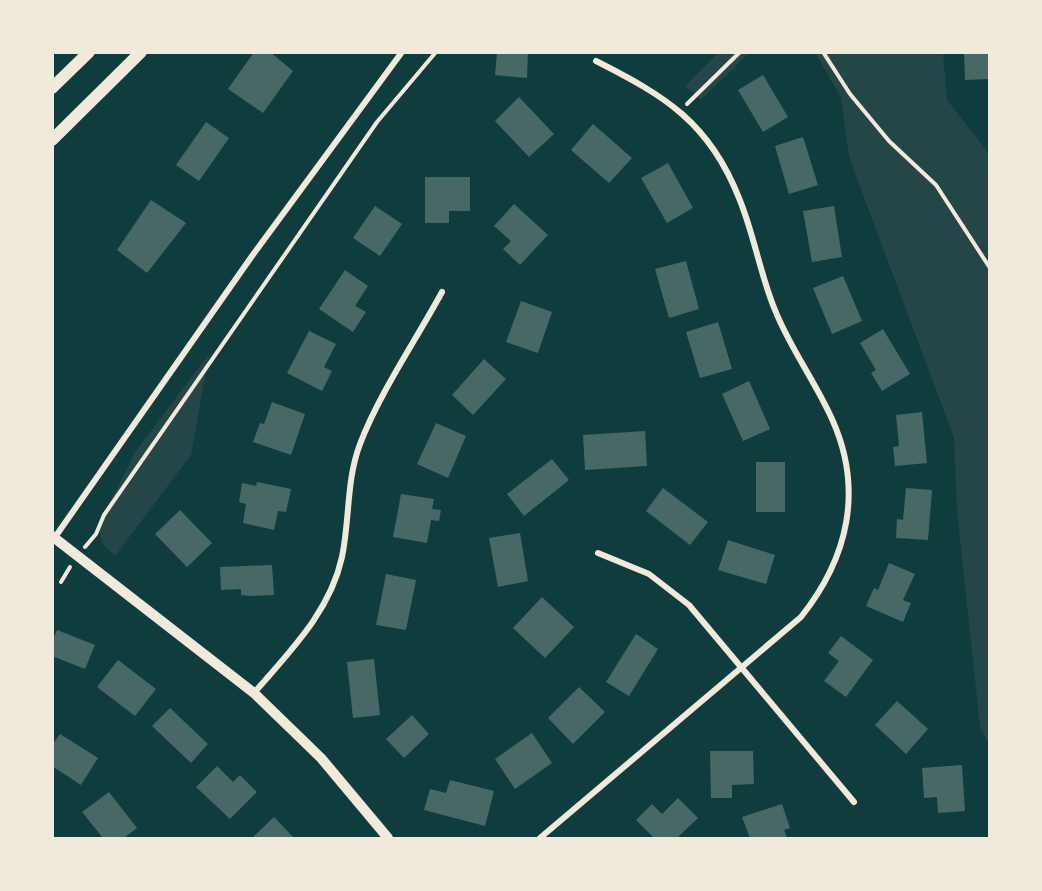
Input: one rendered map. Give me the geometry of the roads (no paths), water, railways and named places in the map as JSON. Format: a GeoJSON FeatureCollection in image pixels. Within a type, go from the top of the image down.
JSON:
{"type":"FeatureCollection","features":[{"type":"Feature","properties":{"kind":"main road"},"geometry":{"type":"LineString","coordinates":[[52,88],[88,52]]}},
{"type":"Feature","properties":{"kind":"main road"},"geometry":{"type":"LineString","coordinates":[[52,140],[141,52]]}},
{"type":"Feature","properties":{"kind":"street"},"geometry":{"type":"LineString","coordinates":[[388,838],[321,758],[254,693],[53,538],[252,256],[402,52]]}},
{"type":"Feature","properties":{"kind":"street"},"geometry":{"type":"LineString","coordinates":[[540,838],[801,617],[818,596],[832,572],[847,526],[849,482],[839,435],[775,312],[740,199],[729,174],[707,139],[680,111],[650,88],[596,61]]}},
{"type":"Feature","properties":{"kind":"street"},"geometry":{"type":"LineString","coordinates":[[254,693],[308,630],[328,597],[342,557],[348,488],[360,444],[442,292]]}},
{"type":"Feature","properties":{"kind":"street"},"geometry":{"type":"LineString","coordinates":[[598,553],[630,564],[667,586],[689,605],[854,802]]}}]}
